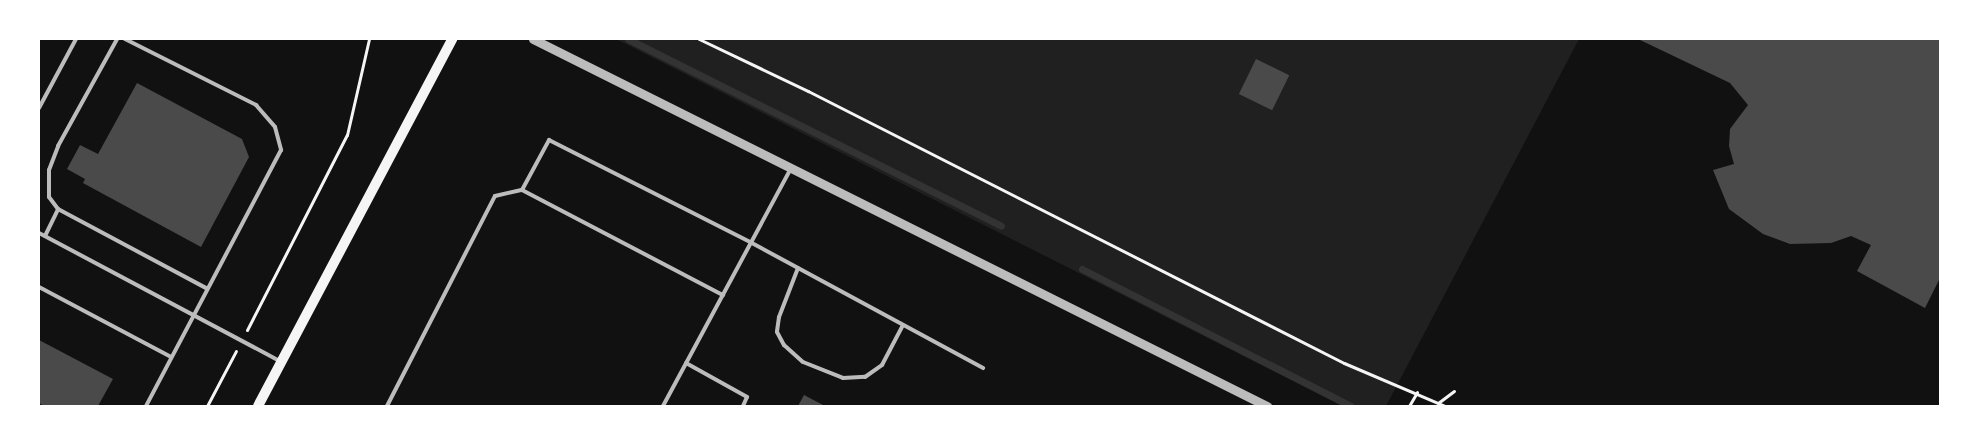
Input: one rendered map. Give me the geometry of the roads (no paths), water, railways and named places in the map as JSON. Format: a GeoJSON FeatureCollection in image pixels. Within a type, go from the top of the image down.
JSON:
{"type":"FeatureCollection","features":[{"type":"Feature","properties":{"kind":"main road"},"geometry":{"type":"LineString","coordinates":[[258,406],[452,39]]}},
{"type":"Feature","properties":{"kind":"street"},"geometry":{"type":"LineString","coordinates":[[533,39],[1267,406]]}},
{"type":"Feature","properties":{"kind":"lane"},"geometry":{"type":"LineString","coordinates":[[39,108],[76,39]]}},
{"type":"Feature","properties":{"kind":"lane"},"geometry":{"type":"LineString","coordinates":[[117,39],[58,146],[49,170],[49,197],[58,209],[206,288]]}},
{"type":"Feature","properties":{"kind":"lane"},"geometry":{"type":"LineString","coordinates":[[125,39],[256,105],[275,127],[281,150],[192,314],[146,406]]}},
{"type":"Feature","properties":{"kind":"lane"},"geometry":{"type":"LineString","coordinates":[[522,190],[549,140],[750,242],[983,368]]}},
{"type":"Feature","properties":{"kind":"lane"},"geometry":{"type":"LineString","coordinates":[[663,406],[790,168]]}},
{"type":"Feature","properties":{"kind":"lane"},"geometry":{"type":"LineString","coordinates":[[387,406],[495,196],[522,190],[723,295]]}},
{"type":"Feature","properties":{"kind":"lane"},"geometry":{"type":"LineString","coordinates":[[45,236],[58,209]]}},
{"type":"Feature","properties":{"kind":"lane"},"geometry":{"type":"LineString","coordinates":[[39,233],[282,362]]}},
{"type":"Feature","properties":{"kind":"lane"},"geometry":{"type":"LineString","coordinates":[[798,268],[779,317],[777,332],[784,344],[803,362],[842,378],[866,376],[882,365],[903,325]]}},
{"type":"Feature","properties":{"kind":"lane"},"geometry":{"type":"LineString","coordinates":[[39,287],[171,357]]}},
{"type":"Feature","properties":{"kind":"lane"},"geometry":{"type":"LineString","coordinates":[[686,363],[747,397],[743,406]]}},
{"type":"Feature","properties":{"kind":"waterway"},"geometry":{"type":"LineString","coordinates":[[628,39],[1001,226]]}},
{"type":"Feature","properties":{"kind":"waterway"},"geometry":{"type":"LineString","coordinates":[[1082,269],[1351,406]]}}]}
